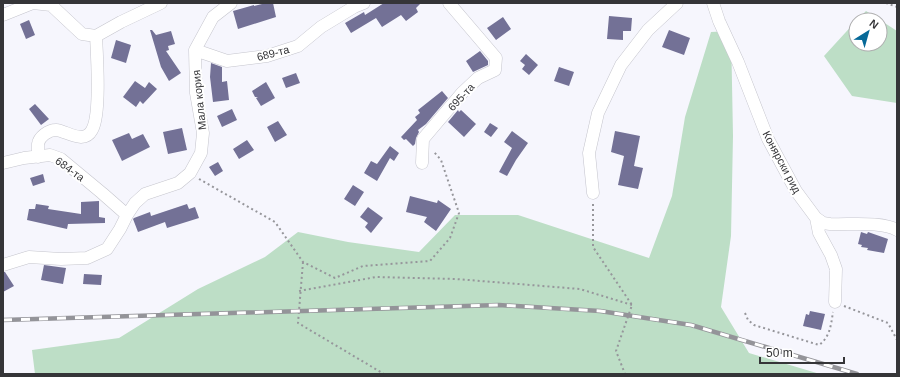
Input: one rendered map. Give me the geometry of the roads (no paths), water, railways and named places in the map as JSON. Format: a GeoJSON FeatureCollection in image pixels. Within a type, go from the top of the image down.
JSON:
{"type":"FeatureCollection","features":[{"type":"Feature","properties":{"kind":"street"},"geometry":{"type":"LineString","coordinates":[[3,15],[33,3],[51,5],[82,34],[96,36],[161,3]]}},
{"type":"Feature","properties":{"kind":"street","name":"Мала кория"},"geometry":{"type":"LineString","coordinates":[[3,265],[29,257],[87,258],[107,249],[135,203],[145,194],[178,183],[190,173],[201,153],[203,133],[196,93],[195,50],[213,17],[231,3]]}},
{"type":"Feature","properties":{"kind":"street","name":"689-та"},"geometry":{"type":"LineString","coordinates":[[195,50],[227,61],[267,56],[298,46],[321,27],[354,7],[364,3]]}},
{"type":"Feature","properties":{"kind":"street","name":"695-та"},"geometry":{"type":"LineString","coordinates":[[422,163],[423,139],[462,93],[478,78],[495,70],[496,58],[449,3]]}},
{"type":"Feature","properties":{"kind":"street"},"geometry":{"type":"LineString","coordinates":[[593,193],[589,153],[598,113],[621,66],[648,30],[677,3]]}},
{"type":"Feature","properties":{"kind":"street","name":"Конярски рид"},"geometry":{"type":"LineString","coordinates":[[713,3],[719,21],[738,62],[768,140],[796,191],[816,218]]}},
{"type":"Feature","properties":{"kind":"street"},"geometry":{"type":"LineString","coordinates":[[38,157],[38,143],[42,136],[48,132],[56,130],[78,137],[87,136],[92,131],[96,116],[96,36]]}},
{"type":"Feature","properties":{"kind":"street","name":"684-та"},"geometry":{"type":"LineString","coordinates":[[3,163],[50,155],[61,159],[127,215]]}},
{"type":"Feature","properties":{"kind":"street"},"geometry":{"type":"LineString","coordinates":[[816,218],[823,223],[876,225],[897,230]]}},
{"type":"Feature","properties":{"kind":"street"},"geometry":{"type":"LineString","coordinates":[[816,218],[819,233],[831,255],[836,269],[835,302]]}},
{"type":"Feature","properties":{"kind":"railway"},"geometry":{"type":"LineString","coordinates":[[3,320],[499,305],[600,311],[691,325],[857,374]]}}]}
